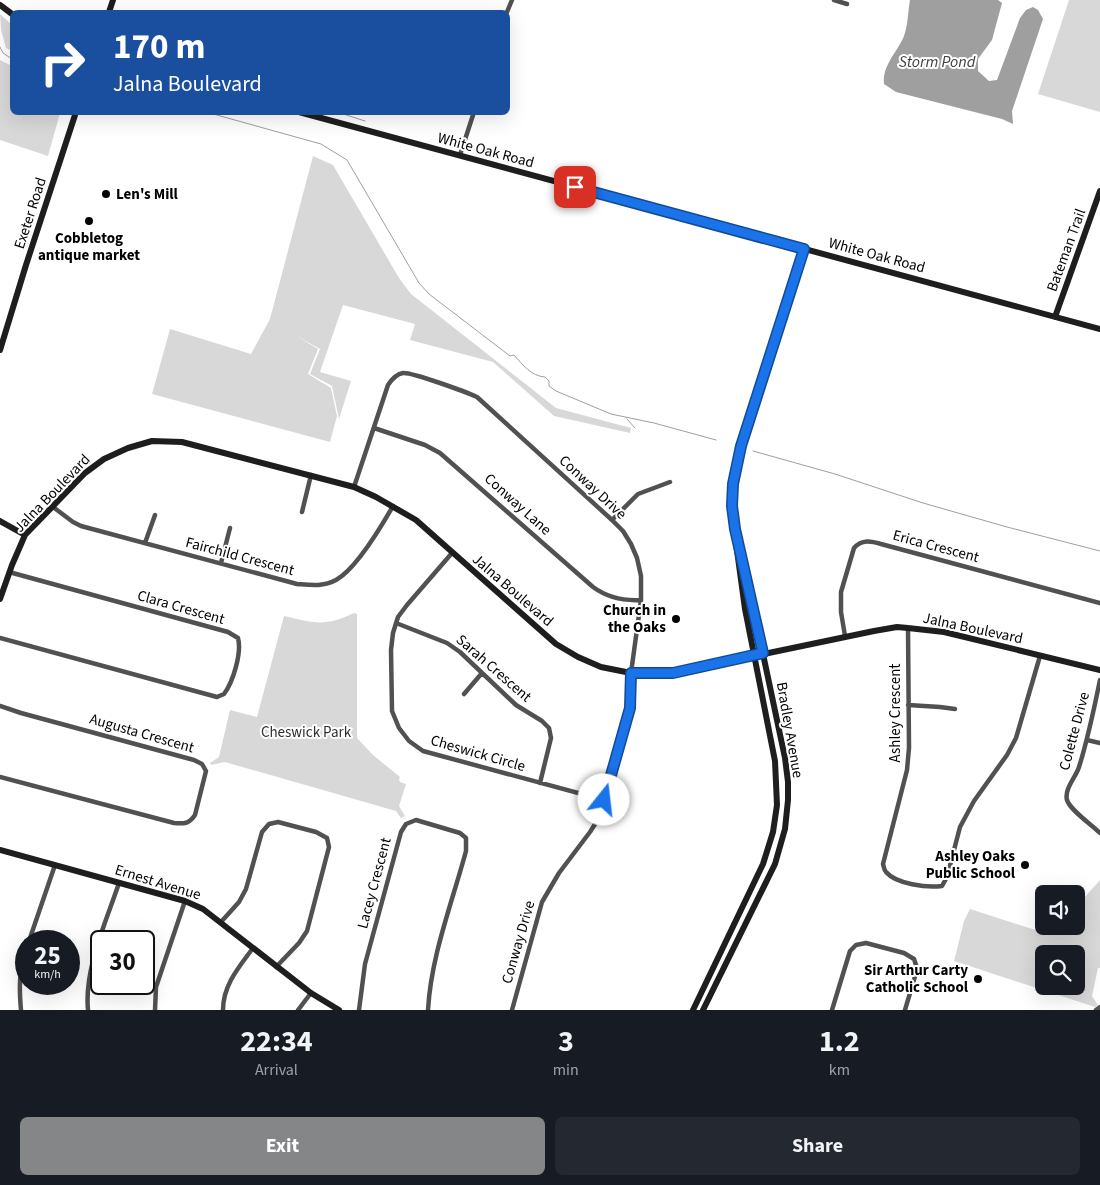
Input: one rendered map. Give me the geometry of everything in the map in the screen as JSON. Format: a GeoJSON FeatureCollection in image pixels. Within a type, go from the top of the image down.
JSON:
{"type":"FeatureCollection","features":[{"type":"Feature","properties":{"kind":"street"},"geometry":{"type":"LineString","coordinates":[[834,0],[847,4]]}},
{"type":"Feature","properties":{"kind":"street"},"geometry":{"type":"LineString","coordinates":[[0,5],[10,12]]}},
{"type":"Feature","properties":{"kind":"street","name":"Exeter Road"},"geometry":{"type":"LineString","coordinates":[[0,350],[75,115]]}},
{"type":"Feature","properties":{"kind":"street","name":"White Oak Road"},"geometry":{"type":"LineString","coordinates":[[310,115],[1100,329]]}},
{"type":"Feature","properties":{"kind":"street"},"geometry":{"type":"LineString","coordinates":[[460,155],[473,115]]}},
{"type":"Feature","properties":{"kind":"street","name":"Bateman Trail"},"geometry":{"type":"LineString","coordinates":[[1056,317],[1100,191]]}},
{"type":"Feature","properties":{"kind":"street","name":"Bradley Avenue"},"geometry":{"type":"LineString","coordinates":[[693,1010],[763,864],[774,832],[777,805],[775,761],[736,554],[732,496],[738,458],[804,249]]}},
{"type":"Feature","properties":{"kind":"street","name":"Conway Drive"},"geometry":{"type":"LineString","coordinates":[[354,487],[388,385],[394,377],[404,373],[464,390],[477,398],[612,520],[623,531],[637,558],[641,576],[641,600],[631,673],[630,708],[602,813],[558,873],[542,902],[512,1010]]}},
{"type":"Feature","properties":{"kind":"street","name":"Conway Lane"},"geometry":{"type":"LineString","coordinates":[[374,428],[425,445],[440,453],[604,595],[618,599],[641,600]]}},
{"type":"Feature","properties":{"kind":"street","name":"Jalna Boulevard"},"geometry":{"type":"LineString","coordinates":[[0,599],[25,535],[85,473],[104,459],[128,448],[152,441],[182,442],[354,487],[393,506],[416,520],[556,644],[578,657],[601,667],[631,673],[673,673],[897,627],[944,632],[1100,670]]}},
{"type":"Feature","properties":{"kind":"street"},"geometry":{"type":"LineString","coordinates":[[302,512],[311,475]]}},
{"type":"Feature","properties":{"kind":"street"},"geometry":{"type":"LineString","coordinates":[[612,520],[638,494],[670,482]]}},
{"type":"Feature","properties":{"kind":"street","name":"Fairchild Crescent"},"geometry":{"type":"LineString","coordinates":[[53,507],[81,526],[297,584],[318,586],[335,581],[346,573],[371,541],[393,506]]}},
{"type":"Feature","properties":{"kind":"street"},"geometry":{"type":"LineString","coordinates":[[145,543],[155,515]]}},
{"type":"Feature","properties":{"kind":"street"},"geometry":{"type":"LineString","coordinates":[[0,521],[25,535]]}},
{"type":"Feature","properties":{"kind":"street"},"geometry":{"type":"LineString","coordinates":[[221,563],[230,528]]}},
{"type":"Feature","properties":{"kind":"street","name":"Bradley Avenue"},"geometry":{"type":"LineString","coordinates":[[704,1010],[775,864],[785,829],[788,800],[787,774],[763,653],[735,529]]}},
{"type":"Feature","properties":{"kind":"street","name":"Erica Crescent"},"geometry":{"type":"LineString","coordinates":[[846,636],[841,612],[841,592],[854,548],[858,543],[870,541],[1100,603]]}},
{"type":"Feature","properties":{"kind":"street","name":"Cheswick Circle"},"geometry":{"type":"LineString","coordinates":[[452,553],[407,605],[396,623],[391,650],[392,711],[399,728],[409,741],[423,751],[604,800]]}},
{"type":"Feature","properties":{"kind":"street","name":"Clara Crescent"},"geometry":{"type":"LineString","coordinates":[[0,638],[217,696],[224,694],[227,690],[240,646],[238,638],[228,632],[9,572]]}},
{"type":"Feature","properties":{"kind":"street","name":"Sarah Crescent"},"geometry":{"type":"LineString","coordinates":[[396,623],[447,643],[460,652],[516,706],[542,721],[549,728],[550,738],[540,783]]}},
{"type":"Feature","properties":{"kind":"street","name":"Ashley Crescent"},"geometry":{"type":"LineString","coordinates":[[908,628],[907,770],[883,864],[886,873],[899,880],[931,887],[942,886],[947,877],[960,827],[974,801],[1007,755],[1016,738],[1040,656]]}},
{"type":"Feature","properties":{"kind":"street"},"geometry":{"type":"LineString","coordinates":[[464,694],[482,673]]}},
{"type":"Feature","properties":{"kind":"street","name":"Colette Drive"},"geometry":{"type":"LineString","coordinates":[[1100,680],[1087,740],[1078,769],[1067,791],[1067,799],[1071,806],[1100,832]]}},
{"type":"Feature","properties":{"kind":"street","name":"Augusta Crescent"},"geometry":{"type":"LineString","coordinates":[[0,706],[194,760],[202,764],[206,771],[195,815],[191,821],[184,824],[174,823],[0,777]]}},
{"type":"Feature","properties":{"kind":"street"},"geometry":{"type":"LineString","coordinates":[[908,706],[955,709]]}},
{"type":"Feature","properties":{"kind":"street"},"geometry":{"type":"LineString","coordinates":[[1087,740],[1100,743]]}},
{"type":"Feature","properties":{"kind":"street","name":"Lacey Crescent"},"geometry":{"type":"LineString","coordinates":[[359,1010],[365,964],[401,832],[406,824],[416,820],[460,833],[466,838],[466,851],[435,961],[428,1010]]}},
{"type":"Feature","properties":{"kind":"street"},"geometry":{"type":"LineString","coordinates":[[222,922],[239,902],[246,889],[262,832],[269,824],[278,822],[316,832],[327,838],[329,847],[306,931],[299,943],[276,967]]}},
{"type":"Feature","properties":{"kind":"street","name":"Ernest Avenue"},"geometry":{"type":"LineString","coordinates":[[0,850],[185,901],[203,909],[222,922],[311,994],[340,1010]]}},
{"type":"Feature","properties":{"kind":"street"},"geometry":{"type":"LineString","coordinates":[[33,930],[55,865]]}},
{"type":"Feature","properties":{"kind":"street"},"geometry":{"type":"LineString","coordinates":[[88,1010],[86,988],[119,883]]}},
{"type":"Feature","properties":{"kind":"street"},"geometry":{"type":"LineString","coordinates":[[155,1010],[156,987],[185,901]]}},
{"type":"Feature","properties":{"kind":"street"},"geometry":{"type":"LineString","coordinates":[[832,1010],[850,951],[856,945],[866,943],[904,953],[914,959],[916,973],[905,1010]]}},
{"type":"Feature","properties":{"kind":"street"},"geometry":{"type":"LineString","coordinates":[[222,1010],[228,984],[253,948]]}},
{"type":"Feature","properties":{"kind":"street"},"geometry":{"type":"LineString","coordinates":[[298,1010],[311,994]]}},
{"type":"Feature","properties":{"kind":"street"},"geometry":{"type":"LineString","coordinates":[[20,995],[21,1010]]}},
{"type":"Feature","properties":{"kind":"street"},"geometry":{"type":"LineString","coordinates":[[1096,1010],[1100,1007]]}},
{"type":"Feature","properties":{"kind":"green space"},"geometry":{"type":"Polygon","coordinates":[[[1069,0],[1100,0],[1100,112],[1038,94],[1069,0]]]}},
{"type":"Feature","properties":{"kind":"green space"},"geometry":{"type":"Polygon","coordinates":[[[0,14],[10,23],[10,50],[6,48],[1,30],[0,14]]]}},
{"type":"Feature","properties":{"kind":"green space"},"geometry":{"type":"Polygon","coordinates":[[[0,60],[10,65],[10,115],[59,115],[48,156],[0,140],[0,60]]]}},
{"type":"Feature","properties":{"kind":"green space"},"geometry":{"type":"Polygon","coordinates":[[[313,156],[333,165],[399,278],[411,294],[556,408],[631,428],[630,433],[554,416],[493,362],[410,340],[415,324],[343,305],[320,372],[351,381],[339,419],[332,386],[310,374],[320,349],[295,335],[318,349],[308,374],[331,388],[337,416],[330,442],[152,394],[170,329],[251,354],[270,319],[313,156]]]}},
{"type":"Feature","properties":{"kind":"green space","name":"Cheswick Park"},"geometry":{"type":"Polygon","coordinates":[[[354,613],[357,614],[357,738],[373,755],[400,777],[400,782],[406,784],[399,806],[405,816],[401,818],[396,811],[225,762],[211,765],[210,763],[219,757],[230,710],[257,717],[284,616],[327,622],[354,613]]]}},
{"type":"Feature","properties":{"kind":"green space"},"geometry":{"type":"Polygon","coordinates":[[[1100,880],[1100,968],[1098,968],[1092,996],[1098,1005],[1095,1007],[1058,995],[1085,995],[1085,945],[1035,945],[1035,987],[954,961],[964,921],[970,909],[1035,930],[1035,935],[1085,935],[1085,897],[1100,880]]]}},
{"type":"Feature","properties":{"kind":"water","name":"Storm Pond"},"geometry":{"type":"Polygon","coordinates":[[[910,0],[998,0],[1002,3],[992,40],[978,59],[978,71],[989,81],[997,80],[1020,18],[1026,10],[1033,7],[1038,10],[1043,19],[1012,111],[1013,124],[1002,119],[896,92],[884,84],[885,71],[904,36],[910,0]]]}},
{"type":"Feature","properties":{"kind":"waterway"},"geometry":{"type":"LineString","coordinates":[[0,47],[3,53],[10,58]]}},
{"type":"Feature","properties":{"kind":"waterway"},"geometry":{"type":"LineString","coordinates":[[217,115],[321,144],[347,160],[419,283],[429,294],[510,356],[514,355],[531,372],[545,377],[549,381],[549,386],[556,391],[611,414],[654,423],[716,440]]}},
{"type":"Feature","properties":{"kind":"waterway"},"geometry":{"type":"LineString","coordinates":[[346,115],[365,121]]}},
{"type":"Feature","properties":{"kind":"waterway"},"geometry":{"type":"LineString","coordinates":[[627,419],[635,428]]}},
{"type":"Feature","properties":{"kind":"waterway"},"geometry":{"type":"LineString","coordinates":[[753,451],[835,474],[923,503],[1100,551]]}},
{"type":"Feature","properties":{"kind":"place","name":"Len's Mill"},"geometry":{"type":"Point","coordinates":[106,194]}},
{"type":"Feature","properties":{"kind":"place","name":"Cobbletog antique market"},"geometry":{"type":"Point","coordinates":[89,221]}},
{"type":"Feature","properties":{"kind":"place","name":"Church in the Oaks"},"geometry":{"type":"Point","coordinates":[676,619]}},
{"type":"Feature","properties":{"kind":"place","name":"Ashley Oaks Public School"},"geometry":{"type":"Point","coordinates":[1025,865]}},
{"type":"Feature","properties":{"kind":"place","name":"Sir Arthur Carty Catholic School"},"geometry":{"type":"Point","coordinates":[978,979]}},
{"type":"Feature","properties":{"kind":"route"},"geometry":{"type":"LineString","coordinates":[[575,187],[804,249],[741,446],[733,484],[732,506],[735,529],[763,653],[673,673],[631,673],[630,708],[604,800]]}}]}
